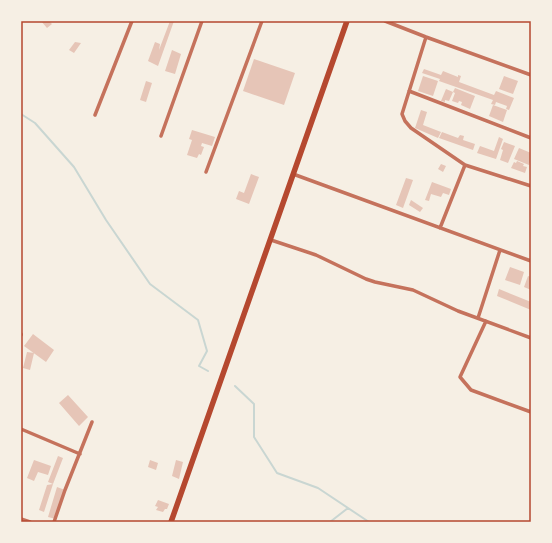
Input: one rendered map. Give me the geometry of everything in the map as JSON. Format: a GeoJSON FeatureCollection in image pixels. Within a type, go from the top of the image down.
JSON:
{"type":"FeatureCollection","features":[{"type":"Feature","properties":{"kind":"main road"},"geometry":{"type":"LineString","coordinates":[[171,522],[347,21]]}},
{"type":"Feature","properties":{"kind":"street"},"geometry":{"type":"LineString","coordinates":[[95,115],[132,21]]}},
{"type":"Feature","properties":{"kind":"street"},"geometry":{"type":"LineString","coordinates":[[161,136],[202,21]]}},
{"type":"Feature","properties":{"kind":"street"},"geometry":{"type":"LineString","coordinates":[[206,172],[262,21]]}},
{"type":"Feature","properties":{"kind":"street"},"geometry":{"type":"LineString","coordinates":[[385,21],[531,76]]}},
{"type":"Feature","properties":{"kind":"street"},"geometry":{"type":"LineString","coordinates":[[426,37],[402,114],[405,121],[411,128],[465,164],[531,186]]}},
{"type":"Feature","properties":{"kind":"street"},"geometry":{"type":"LineString","coordinates":[[409,91],[531,138]]}},
{"type":"Feature","properties":{"kind":"street"},"geometry":{"type":"LineString","coordinates":[[440,228],[465,164]]}},
{"type":"Feature","properties":{"kind":"street"},"geometry":{"type":"LineString","coordinates":[[293,174],[531,261]]}},
{"type":"Feature","properties":{"kind":"street"},"geometry":{"type":"LineString","coordinates":[[270,240],[316,255],[366,279],[413,290],[458,311],[531,338]]}},
{"type":"Feature","properties":{"kind":"street"},"geometry":{"type":"LineString","coordinates":[[478,318],[500,250]]}},
{"type":"Feature","properties":{"kind":"street"},"geometry":{"type":"LineString","coordinates":[[486,321],[460,377],[471,390],[531,412]]}},
{"type":"Feature","properties":{"kind":"street"},"geometry":{"type":"LineString","coordinates":[[54,522],[92,422]]}},
{"type":"Feature","properties":{"kind":"street"},"geometry":{"type":"LineString","coordinates":[[21,428],[80,454]]}},
{"type":"Feature","properties":{"kind":"street"},"geometry":{"type":"LineString","coordinates":[[21,519],[30,522]]}},
{"type":"Feature","properties":{"kind":"building"},"geometry":{"type":"Polygon","coordinates":[[[41,21],[49,21],[52,24],[47,28],[41,21]]]}},
{"type":"Feature","properties":{"kind":"building"},"geometry":{"type":"Polygon","coordinates":[[[170,21],[174,21],[158,66],[148,61],[155,42],[160,44],[159,50],[170,21]]]}},
{"type":"Feature","properties":{"kind":"building"},"geometry":{"type":"Polygon","coordinates":[[[75,42],[81,43],[74,53],[69,50],[75,42]]]}},
{"type":"Feature","properties":{"kind":"building"},"geometry":{"type":"Polygon","coordinates":[[[172,50],[181,54],[175,74],[165,71],[172,50]]]}},
{"type":"Feature","properties":{"kind":"building"},"geometry":{"type":"Polygon","coordinates":[[[254,59],[295,73],[284,105],[243,91],[254,59]]]}},
{"type":"Feature","properties":{"kind":"building"},"geometry":{"type":"Polygon","coordinates":[[[424,69],[441,75],[443,71],[458,77],[458,75],[461,76],[459,82],[494,95],[496,91],[514,98],[509,110],[506,109],[507,106],[496,102],[495,105],[491,104],[493,100],[439,81],[440,79],[422,73],[424,69]]]}},
{"type":"Feature","properties":{"kind":"building"},"geometry":{"type":"Polygon","coordinates":[[[423,76],[438,81],[433,96],[418,91],[423,76]]]}},
{"type":"Feature","properties":{"kind":"building"},"geometry":{"type":"Polygon","coordinates":[[[504,76],[518,81],[513,94],[499,89],[504,76]]]}},
{"type":"Feature","properties":{"kind":"building"},"geometry":{"type":"Polygon","coordinates":[[[146,81],[152,83],[146,102],[140,100],[146,81]]]}},
{"type":"Feature","properties":{"kind":"building"},"geometry":{"type":"Polygon","coordinates":[[[455,88],[475,96],[470,109],[461,105],[462,102],[459,101],[458,103],[452,101],[455,88]]]}},
{"type":"Feature","properties":{"kind":"building"},"geometry":{"type":"Polygon","coordinates":[[[446,89],[453,92],[449,101],[445,100],[445,102],[441,101],[446,89]]]}},
{"type":"Feature","properties":{"kind":"building"},"geometry":{"type":"Polygon","coordinates":[[[493,105],[507,110],[503,122],[489,116],[493,105]]]}},
{"type":"Feature","properties":{"kind":"building"},"geometry":{"type":"Polygon","coordinates":[[[421,110],[427,112],[423,125],[441,132],[438,138],[415,128],[421,110]]]}},
{"type":"Feature","properties":{"kind":"building"},"geometry":{"type":"Polygon","coordinates":[[[192,130],[215,137],[212,146],[202,143],[201,146],[204,147],[201,155],[199,154],[197,158],[187,155],[192,140],[189,139],[192,130]]]}},
{"type":"Feature","properties":{"kind":"building"},"geometry":{"type":"Polygon","coordinates":[[[442,132],[458,138],[460,135],[464,136],[463,140],[475,144],[473,150],[439,138],[442,132]]]}},
{"type":"Feature","properties":{"kind":"building"},"geometry":{"type":"Polygon","coordinates":[[[499,137],[503,139],[496,159],[477,153],[480,146],[494,151],[499,137]]]}},
{"type":"Feature","properties":{"kind":"building"},"geometry":{"type":"Polygon","coordinates":[[[504,142],[515,146],[508,163],[500,160],[503,150],[501,149],[504,142]]]}},
{"type":"Feature","properties":{"kind":"building"},"geometry":{"type":"Polygon","coordinates":[[[519,148],[531,153],[529,165],[514,159],[519,148]]]}},
{"type":"Feature","properties":{"kind":"building"},"geometry":{"type":"Polygon","coordinates":[[[517,161],[524,164],[523,166],[527,167],[525,173],[511,168],[514,162],[516,163],[517,161]]]}},
{"type":"Feature","properties":{"kind":"building"},"geometry":{"type":"Polygon","coordinates":[[[441,164],[446,166],[443,172],[438,169],[441,164]]]}},
{"type":"Feature","properties":{"kind":"building"},"geometry":{"type":"Polygon","coordinates":[[[251,174],[259,177],[249,204],[236,199],[239,191],[244,193],[251,174]]]}},
{"type":"Feature","properties":{"kind":"building"},"geometry":{"type":"Polygon","coordinates":[[[406,178],[413,180],[403,208],[396,205],[406,178]]]}},
{"type":"Feature","properties":{"kind":"building"},"geometry":{"type":"Polygon","coordinates":[[[432,182],[451,189],[449,195],[443,193],[441,197],[431,194],[429,201],[425,200],[432,182]]]}},
{"type":"Feature","properties":{"kind":"building"},"geometry":{"type":"Polygon","coordinates":[[[411,200],[423,208],[420,212],[409,205],[411,200]]]}},
{"type":"Feature","properties":{"kind":"building"},"geometry":{"type":"Polygon","coordinates":[[[510,267],[524,272],[520,285],[505,280],[510,267]]]}},
{"type":"Feature","properties":{"kind":"building"},"geometry":{"type":"Polygon","coordinates":[[[528,276],[531,277],[531,290],[524,287],[528,276]]]}},
{"type":"Feature","properties":{"kind":"building"},"geometry":{"type":"Polygon","coordinates":[[[499,289],[531,302],[531,310],[497,296],[499,289]]]}},
{"type":"Feature","properties":{"kind":"building"},"geometry":{"type":"Polygon","coordinates":[[[33,334],[54,350],[46,362],[24,346],[33,334]]]}},
{"type":"Feature","properties":{"kind":"building"},"geometry":{"type":"Polygon","coordinates":[[[27,352],[34,353],[30,370],[23,368],[27,352]]]}},
{"type":"Feature","properties":{"kind":"building"},"geometry":{"type":"Polygon","coordinates":[[[68,395],[88,417],[79,426],[59,403],[68,395]]]}},
{"type":"Feature","properties":{"kind":"building"},"geometry":{"type":"Polygon","coordinates":[[[58,456],[63,458],[53,484],[48,482],[58,456]]]}},
{"type":"Feature","properties":{"kind":"building"},"geometry":{"type":"Polygon","coordinates":[[[34,460],[51,466],[48,475],[38,472],[34,481],[27,478],[34,460]]]}},
{"type":"Feature","properties":{"kind":"building"},"geometry":{"type":"Polygon","coordinates":[[[150,460],[158,463],[156,470],[148,467],[150,460]]]}},
{"type":"Feature","properties":{"kind":"building"},"geometry":{"type":"Polygon","coordinates":[[[176,460],[183,462],[179,479],[172,476],[176,460]]]}},
{"type":"Feature","properties":{"kind":"building"},"geometry":{"type":"Polygon","coordinates":[[[53,484],[44,512],[39,510],[47,485],[53,484]]]}},
{"type":"Feature","properties":{"kind":"building"},"geometry":{"type":"Polygon","coordinates":[[[57,487],[65,490],[56,519],[48,517],[57,487]]]}},
{"type":"Feature","properties":{"kind":"building"},"geometry":{"type":"Polygon","coordinates":[[[158,500],[169,504],[167,509],[163,512],[156,510],[158,507],[155,506],[158,500]]]}},
{"type":"Feature","properties":{"kind":"waterway"},"geometry":{"type":"LineString","coordinates":[[21,114],[35,123],[74,167],[106,220],[150,284],[198,320],[207,351],[199,366],[208,371]]}},
{"type":"Feature","properties":{"kind":"waterway"},"geometry":{"type":"LineString","coordinates":[[235,386],[254,404],[254,437],[277,473],[318,488],[369,522]]}},
{"type":"Feature","properties":{"kind":"waterway"},"geometry":{"type":"LineString","coordinates":[[330,522],[348,508]]}}]}
